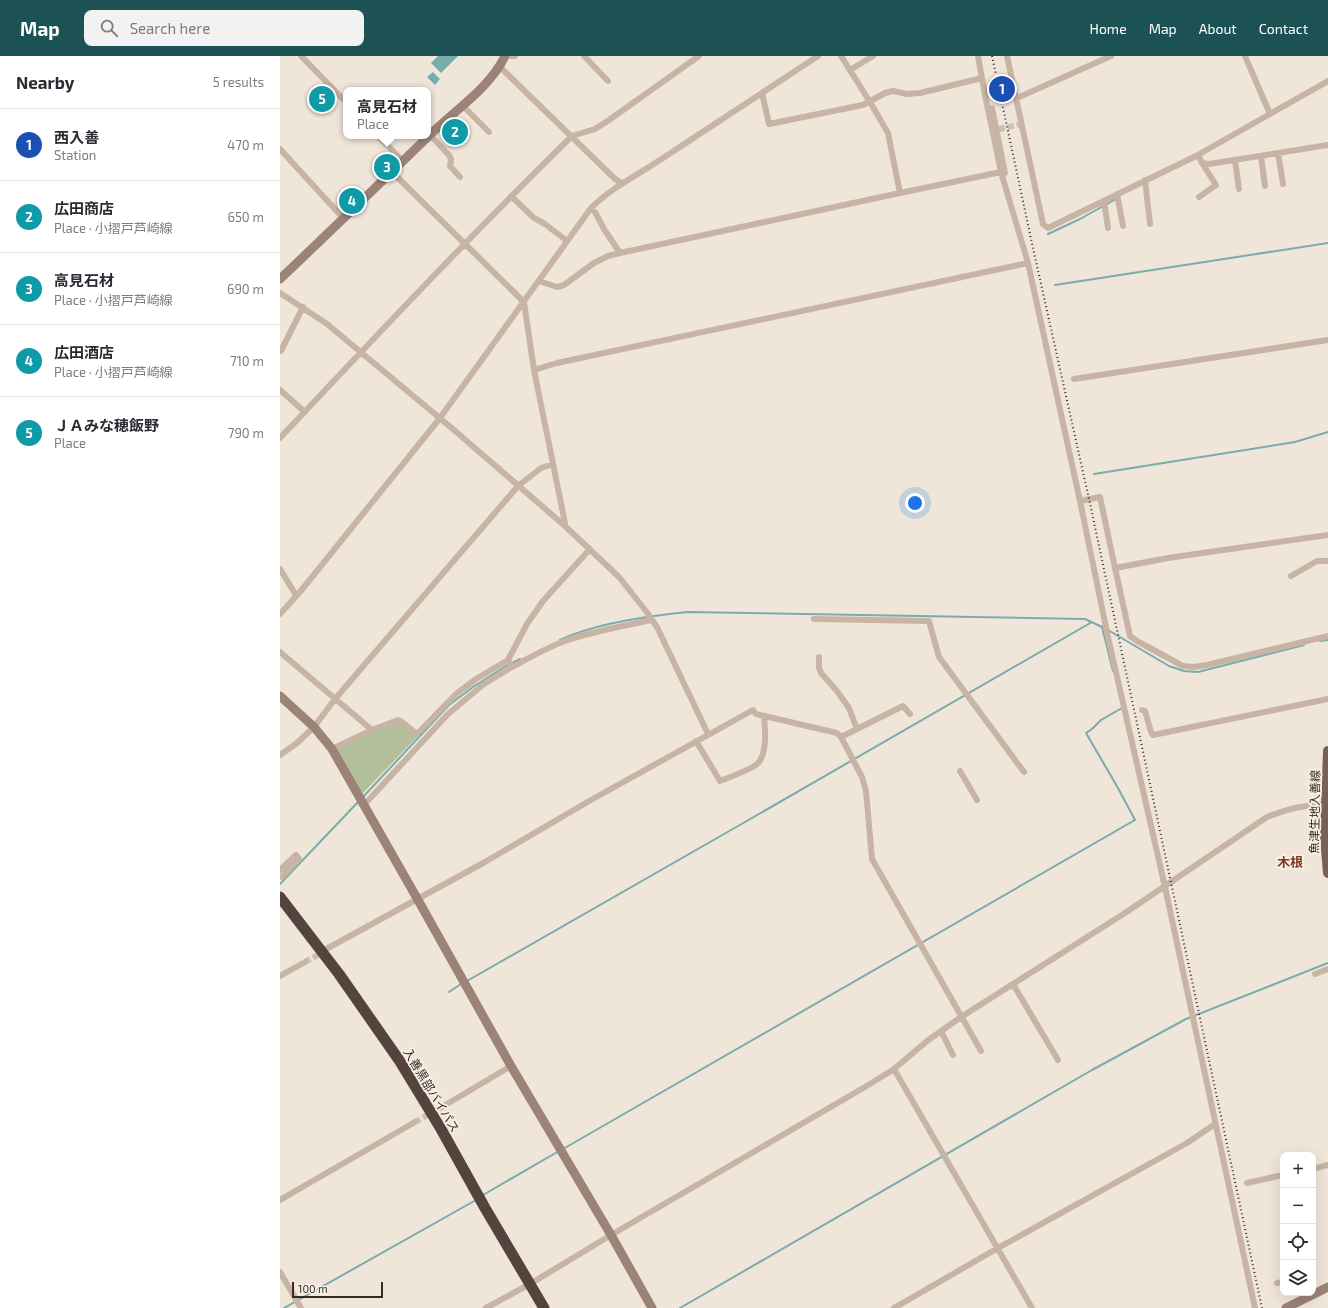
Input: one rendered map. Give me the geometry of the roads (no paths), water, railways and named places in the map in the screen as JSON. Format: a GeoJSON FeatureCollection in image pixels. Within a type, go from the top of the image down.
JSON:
{"type":"FeatureCollection","features":[{"type":"Feature","properties":{"kind":"highway","name":"入善黒部バイパス"},"geometry":{"type":"LineString","coordinates":[[280,897],[339,974],[399,1060],[441,1129],[485,1208],[544,1308]]}},
{"type":"Feature","properties":{"kind":"main road","name":"魚津生地入善線"},"geometry":{"type":"LineString","coordinates":[[1328,751],[1326,848],[1328,873]]}},
{"type":"Feature","properties":{"kind":"street"},"geometry":{"type":"LineString","coordinates":[[301,56],[343,99]]}},
{"type":"Feature","properties":{"kind":"street"},"geometry":{"type":"LineString","coordinates":[[431,134],[489,80],[500,67],[505,56]]}},
{"type":"Feature","properties":{"kind":"street"},"geometry":{"type":"LineString","coordinates":[[584,56],[608,81]]}},
{"type":"Feature","properties":{"kind":"street"},"geometry":{"type":"LineString","coordinates":[[280,438],[465,243],[572,136],[595,129],[699,56]]}},
{"type":"Feature","properties":{"kind":"street"},"geometry":{"type":"LineString","coordinates":[[280,614],[440,418],[591,208],[602,197],[621,183],[656,163],[818,56]]}},
{"type":"Feature","properties":{"kind":"street"},"geometry":{"type":"LineString","coordinates":[[841,56],[888,133],[900,193]]}},
{"type":"Feature","properties":{"kind":"street"},"geometry":{"type":"LineString","coordinates":[[850,70],[874,56]]}},
{"type":"Feature","properties":{"kind":"street"},"geometry":{"type":"LineString","coordinates":[[978,56],[1001,172],[1028,263],[1108,637],[1165,886],[1255,1308]]}},
{"type":"Feature","properties":{"kind":"street"},"geometry":{"type":"LineString","coordinates":[[1008,56],[1043,224],[1048,228],[1198,154],[1328,81]]}},
{"type":"Feature","properties":{"kind":"street"},"geometry":{"type":"LineString","coordinates":[[1016,98],[1111,56]]}},
{"type":"Feature","properties":{"kind":"street"},"geometry":{"type":"LineString","coordinates":[[1245,56],[1270,114]]}},
{"type":"Feature","properties":{"kind":"street"},"geometry":{"type":"LineString","coordinates":[[500,67],[614,178],[621,183]]}},
{"type":"Feature","properties":{"kind":"street"},"geometry":{"type":"LineString","coordinates":[[762,93],[769,124],[863,105],[885,93],[893,91],[907,94],[920,93],[982,78]]}},
{"type":"Feature","properties":{"kind":"street"},"geometry":{"type":"LineString","coordinates":[[985,95],[989,97],[998,129],[1008,186],[1006,191]]}},
{"type":"Feature","properties":{"kind":"street"},"geometry":{"type":"LineString","coordinates":[[462,105],[489,132]]}},
{"type":"Feature","properties":{"kind":"street"},"geometry":{"type":"LineString","coordinates":[[431,136],[449,155],[451,159],[450,166],[460,177]]}},
{"type":"Feature","properties":{"kind":"street"},"geometry":{"type":"LineString","coordinates":[[381,139],[403,161]]}},
{"type":"Feature","properties":{"kind":"street"},"geometry":{"type":"LineString","coordinates":[[280,279],[426,139]]}},
{"type":"Feature","properties":{"kind":"street"},"geometry":{"type":"LineString","coordinates":[[1202,163],[1209,164],[1328,146]]}},
{"type":"Feature","properties":{"kind":"street"},"geometry":{"type":"LineString","coordinates":[[280,149],[343,218]]}},
{"type":"Feature","properties":{"kind":"street"},"geometry":{"type":"LineString","coordinates":[[1278,153],[1283,184]]}},
{"type":"Feature","properties":{"kind":"street"},"geometry":{"type":"LineString","coordinates":[[1198,154],[1216,185],[1199,197]]}},
{"type":"Feature","properties":{"kind":"street"},"geometry":{"type":"LineString","coordinates":[[1261,156],[1265,186]]}},
{"type":"Feature","properties":{"kind":"street"},"geometry":{"type":"LineString","coordinates":[[1235,160],[1239,190]]}},
{"type":"Feature","properties":{"kind":"street"},"geometry":{"type":"LineString","coordinates":[[392,172],[524,302],[534,370],[565,526]]}},
{"type":"Feature","properties":{"kind":"street"},"geometry":{"type":"LineString","coordinates":[[539,281],[557,287],[564,285],[594,263],[608,256],[1001,172]]}},
{"type":"Feature","properties":{"kind":"street"},"geometry":{"type":"LineString","coordinates":[[1145,180],[1150,224]]}},
{"type":"Feature","properties":{"kind":"street"},"geometry":{"type":"LineString","coordinates":[[1118,194],[1123,226]]}},
{"type":"Feature","properties":{"kind":"street"},"geometry":{"type":"LineString","coordinates":[[511,196],[534,218],[546,224],[567,241]]}},
{"type":"Feature","properties":{"kind":"street"},"geometry":{"type":"LineString","coordinates":[[1104,201],[1108,228]]}},
{"type":"Feature","properties":{"kind":"street"},"geometry":{"type":"LineString","coordinates":[[591,208],[620,253]]}},
{"type":"Feature","properties":{"kind":"street"},"geometry":{"type":"LineString","coordinates":[[534,370],[557,363],[1028,263]]}},
{"type":"Feature","properties":{"kind":"street"},"geometry":{"type":"LineString","coordinates":[[280,293],[327,324],[440,418],[565,526],[619,577],[646,610],[652,620],[708,734]]}},
{"type":"Feature","properties":{"kind":"street"},"geometry":{"type":"LineString","coordinates":[[281,351],[303,308]]}},
{"type":"Feature","properties":{"kind":"street"},"geometry":{"type":"LineString","coordinates":[[1074,378],[1328,340]]}},
{"type":"Feature","properties":{"kind":"street"},"geometry":{"type":"LineString","coordinates":[[280,390],[305,412]]}},
{"type":"Feature","properties":{"kind":"street"},"geometry":{"type":"LineString","coordinates":[[280,755],[314,727],[335,699],[518,486],[541,468],[553,464]]}},
{"type":"Feature","properties":{"kind":"street"},"geometry":{"type":"LineString","coordinates":[[1080,501],[1100,497],[1130,636],[1137,641],[1183,666],[1194,667],[1328,636]]}},
{"type":"Feature","properties":{"kind":"street"},"geometry":{"type":"LineString","coordinates":[[1115,568],[1168,558],[1328,536]]}},
{"type":"Feature","properties":{"kind":"street"},"geometry":{"type":"LineString","coordinates":[[332,749],[372,730],[398,720],[417,734],[456,694],[476,679],[508,660],[527,624],[543,601],[590,549]]}},
{"type":"Feature","properties":{"kind":"street"},"geometry":{"type":"LineString","coordinates":[[1291,576],[1317,561],[1328,561]]}},
{"type":"Feature","properties":{"kind":"street"},"geometry":{"type":"LineString","coordinates":[[280,569],[296,595]]}},
{"type":"Feature","properties":{"kind":"street"},"geometry":{"type":"LineString","coordinates":[[814,619],[929,621],[939,657],[1024,772]]}},
{"type":"Feature","properties":{"kind":"street"},"geometry":{"type":"LineString","coordinates":[[364,805],[448,714],[484,684],[512,667],[565,641],[612,628],[652,620]]}},
{"type":"Feature","properties":{"kind":"street"},"geometry":{"type":"LineString","coordinates":[[280,652],[372,730]]}},
{"type":"Feature","properties":{"kind":"street"},"geometry":{"type":"LineString","coordinates":[[819,657],[819,668],[821,674],[837,691],[849,708],[857,729]]}},
{"type":"Feature","properties":{"kind":"street"},"geometry":{"type":"LineString","coordinates":[[508,660],[512,667]]}},
{"type":"Feature","properties":{"kind":"street"},"geometry":{"type":"LineString","coordinates":[[280,696],[314,727],[332,749],[511,1066],[611,1235],[652,1308]]}},
{"type":"Feature","properties":{"kind":"street"},"geometry":{"type":"LineString","coordinates":[[1142,710],[1145,711],[1153,735],[1328,699]]}},
{"type":"Feature","properties":{"kind":"street"},"geometry":{"type":"LineString","coordinates":[[841,737],[903,706],[910,714]]}},
{"type":"Feature","properties":{"kind":"street"},"geometry":{"type":"LineString","coordinates":[[328,948],[418,900],[591,800],[753,710],[756,714],[837,733],[841,737],[862,777],[866,791],[872,859],[981,1050]]}},
{"type":"Feature","properties":{"kind":"street"},"geometry":{"type":"LineString","coordinates":[[696,742],[720,782],[757,764],[763,752],[766,738],[764,716]]}},
{"type":"Feature","properties":{"kind":"street"},"geometry":{"type":"LineString","coordinates":[[960,771],[977,800]]}},
{"type":"Feature","properties":{"kind":"street"},"geometry":{"type":"LineString","coordinates":[[486,1308],[530,1284],[611,1235],[865,1088],[894,1069],[941,1031],[961,1017],[1165,886],[1267,817],[1281,811],[1296,808],[1327,807]]}},
{"type":"Feature","properties":{"kind":"street"},"geometry":{"type":"LineString","coordinates":[[280,870],[296,855],[299,859],[282,877]]}},
{"type":"Feature","properties":{"kind":"street"},"geometry":{"type":"LineString","coordinates":[[280,976],[305,962]]}},
{"type":"Feature","properties":{"kind":"street"},"geometry":{"type":"LineString","coordinates":[[1315,974],[1328,969]]}},
{"type":"Feature","properties":{"kind":"street"},"geometry":{"type":"LineString","coordinates":[[1013,984],[1058,1060]]}},
{"type":"Feature","properties":{"kind":"street"},"geometry":{"type":"LineString","coordinates":[[941,1031],[953,1055]]}},
{"type":"Feature","properties":{"kind":"street"},"geometry":{"type":"LineString","coordinates":[[442,1107],[511,1066]]}},
{"type":"Feature","properties":{"kind":"street"},"geometry":{"type":"LineString","coordinates":[[894,1069],[1032,1308]]}},
{"type":"Feature","properties":{"kind":"street"},"geometry":{"type":"LineString","coordinates":[[280,1200],[415,1122]]}},
{"type":"Feature","properties":{"kind":"street"},"geometry":{"type":"LineString","coordinates":[[894,1308],[998,1248],[1187,1143],[1215,1124]]}},
{"type":"Feature","properties":{"kind":"street"},"geometry":{"type":"LineString","coordinates":[[1316,1168],[1328,1165]]}},
{"type":"Feature","properties":{"kind":"street"},"geometry":{"type":"LineString","coordinates":[[1247,1183],[1280,1176]]}},
{"type":"Feature","properties":{"kind":"street"},"geometry":{"type":"LineString","coordinates":[[280,1272],[301,1308]]}},
{"type":"Feature","properties":{"kind":"street"},"geometry":{"type":"LineString","coordinates":[[1316,1291],[1328,1286]]}},
{"type":"Feature","properties":{"kind":"street"},"geometry":{"type":"LineString","coordinates":[[1286,1308],[1307,1296]]}},
{"type":"Feature","properties":{"kind":"water"},"geometry":{"type":"Polygon","coordinates":[[[438,56],[458,56],[441,73],[431,63],[438,56]]]}},
{"type":"Feature","properties":{"kind":"water"},"geometry":{"type":"Polygon","coordinates":[[[433,72],[440,79],[435,85],[427,77],[433,72]]]}},
{"type":"Feature","properties":{"kind":"waterway"},"geometry":{"type":"LineString","coordinates":[[1048,234],[1080,219],[1116,199]]}},
{"type":"Feature","properties":{"kind":"waterway"},"geometry":{"type":"LineString","coordinates":[[1055,285],[1328,243]]}},
{"type":"Feature","properties":{"kind":"waterway"},"geometry":{"type":"LineString","coordinates":[[1094,474],[1295,442],[1328,432]]}},
{"type":"Feature","properties":{"kind":"waterway"},"geometry":{"type":"LineString","coordinates":[[560,640],[589,629],[622,621],[687,612],[1085,619],[1102,627]]}},
{"type":"Feature","properties":{"kind":"waterway"},"geometry":{"type":"LineString","coordinates":[[467,981],[1092,622]]}},
{"type":"Feature","properties":{"kind":"waterway"},"geometry":{"type":"LineString","coordinates":[[1102,627],[1113,671]]}},
{"type":"Feature","properties":{"kind":"waterway"},"geometry":{"type":"LineString","coordinates":[[1108,630],[1169,666],[1184,671],[1198,672],[1304,645]]}},
{"type":"Feature","properties":{"kind":"waterway"},"geometry":{"type":"LineString","coordinates":[[1320,641],[1328,640]]}},
{"type":"Feature","properties":{"kind":"waterway"},"geometry":{"type":"LineString","coordinates":[[362,798],[449,705],[473,687],[520,659]]}},
{"type":"Feature","properties":{"kind":"waterway"},"geometry":{"type":"LineString","coordinates":[[563,1149],[1135,820],[1086,733],[1101,720],[1122,707]]}},
{"type":"Feature","properties":{"kind":"waterway"},"geometry":{"type":"LineString","coordinates":[[280,884],[359,801]]}},
{"type":"Feature","properties":{"kind":"waterway"},"geometry":{"type":"LineString","coordinates":[[680,1308],[1092,1070],[1186,1019],[1328,963]]}},
{"type":"Feature","properties":{"kind":"waterway"},"geometry":{"type":"LineString","coordinates":[[449,992],[461,984]]}},
{"type":"Feature","properties":{"kind":"waterway"},"geometry":{"type":"LineString","coordinates":[[483,1195],[559,1151]]}},
{"type":"Feature","properties":{"kind":"waterway"},"geometry":{"type":"LineString","coordinates":[[284,1308],[476,1200]]}},
{"type":"Feature","properties":{"kind":"tunnel"},"geometry":{"type":"LineString","coordinates":[[999,129],[1022,124]]}},
{"type":"Feature","properties":{"kind":"tunnel"},"geometry":{"type":"LineString","coordinates":[[305,962],[325,951]]}},
{"type":"Feature","properties":{"kind":"tunnel"},"geometry":{"type":"LineString","coordinates":[[415,1122],[442,1107]]}},
{"type":"Feature","properties":{"kind":"railway"},"geometry":{"type":"LineString","coordinates":[[992,56],[1089,499],[1262,1308]]}},
{"type":"Feature","properties":{"kind":"place","name":"西入善"},"geometry":{"type":"Point","coordinates":[1002,89]}},
{"type":"Feature","properties":{"kind":"place","name":"ＪＡみな穂飯野"},"geometry":{"type":"Point","coordinates":[322,99]}},
{"type":"Feature","properties":{"kind":"place","name":"広田商店"},"geometry":{"type":"Point","coordinates":[455,132]}},
{"type":"Feature","properties":{"kind":"place","name":"高見石材"},"geometry":{"type":"Point","coordinates":[387,167]}},
{"type":"Feature","properties":{"kind":"place","name":"広田酒店"},"geometry":{"type":"Point","coordinates":[352,201]}},
{"type":"Feature","properties":{"kind":"district","name":"木根"},"geometry":{"type":"Point","coordinates":[1290,862]}}]}
